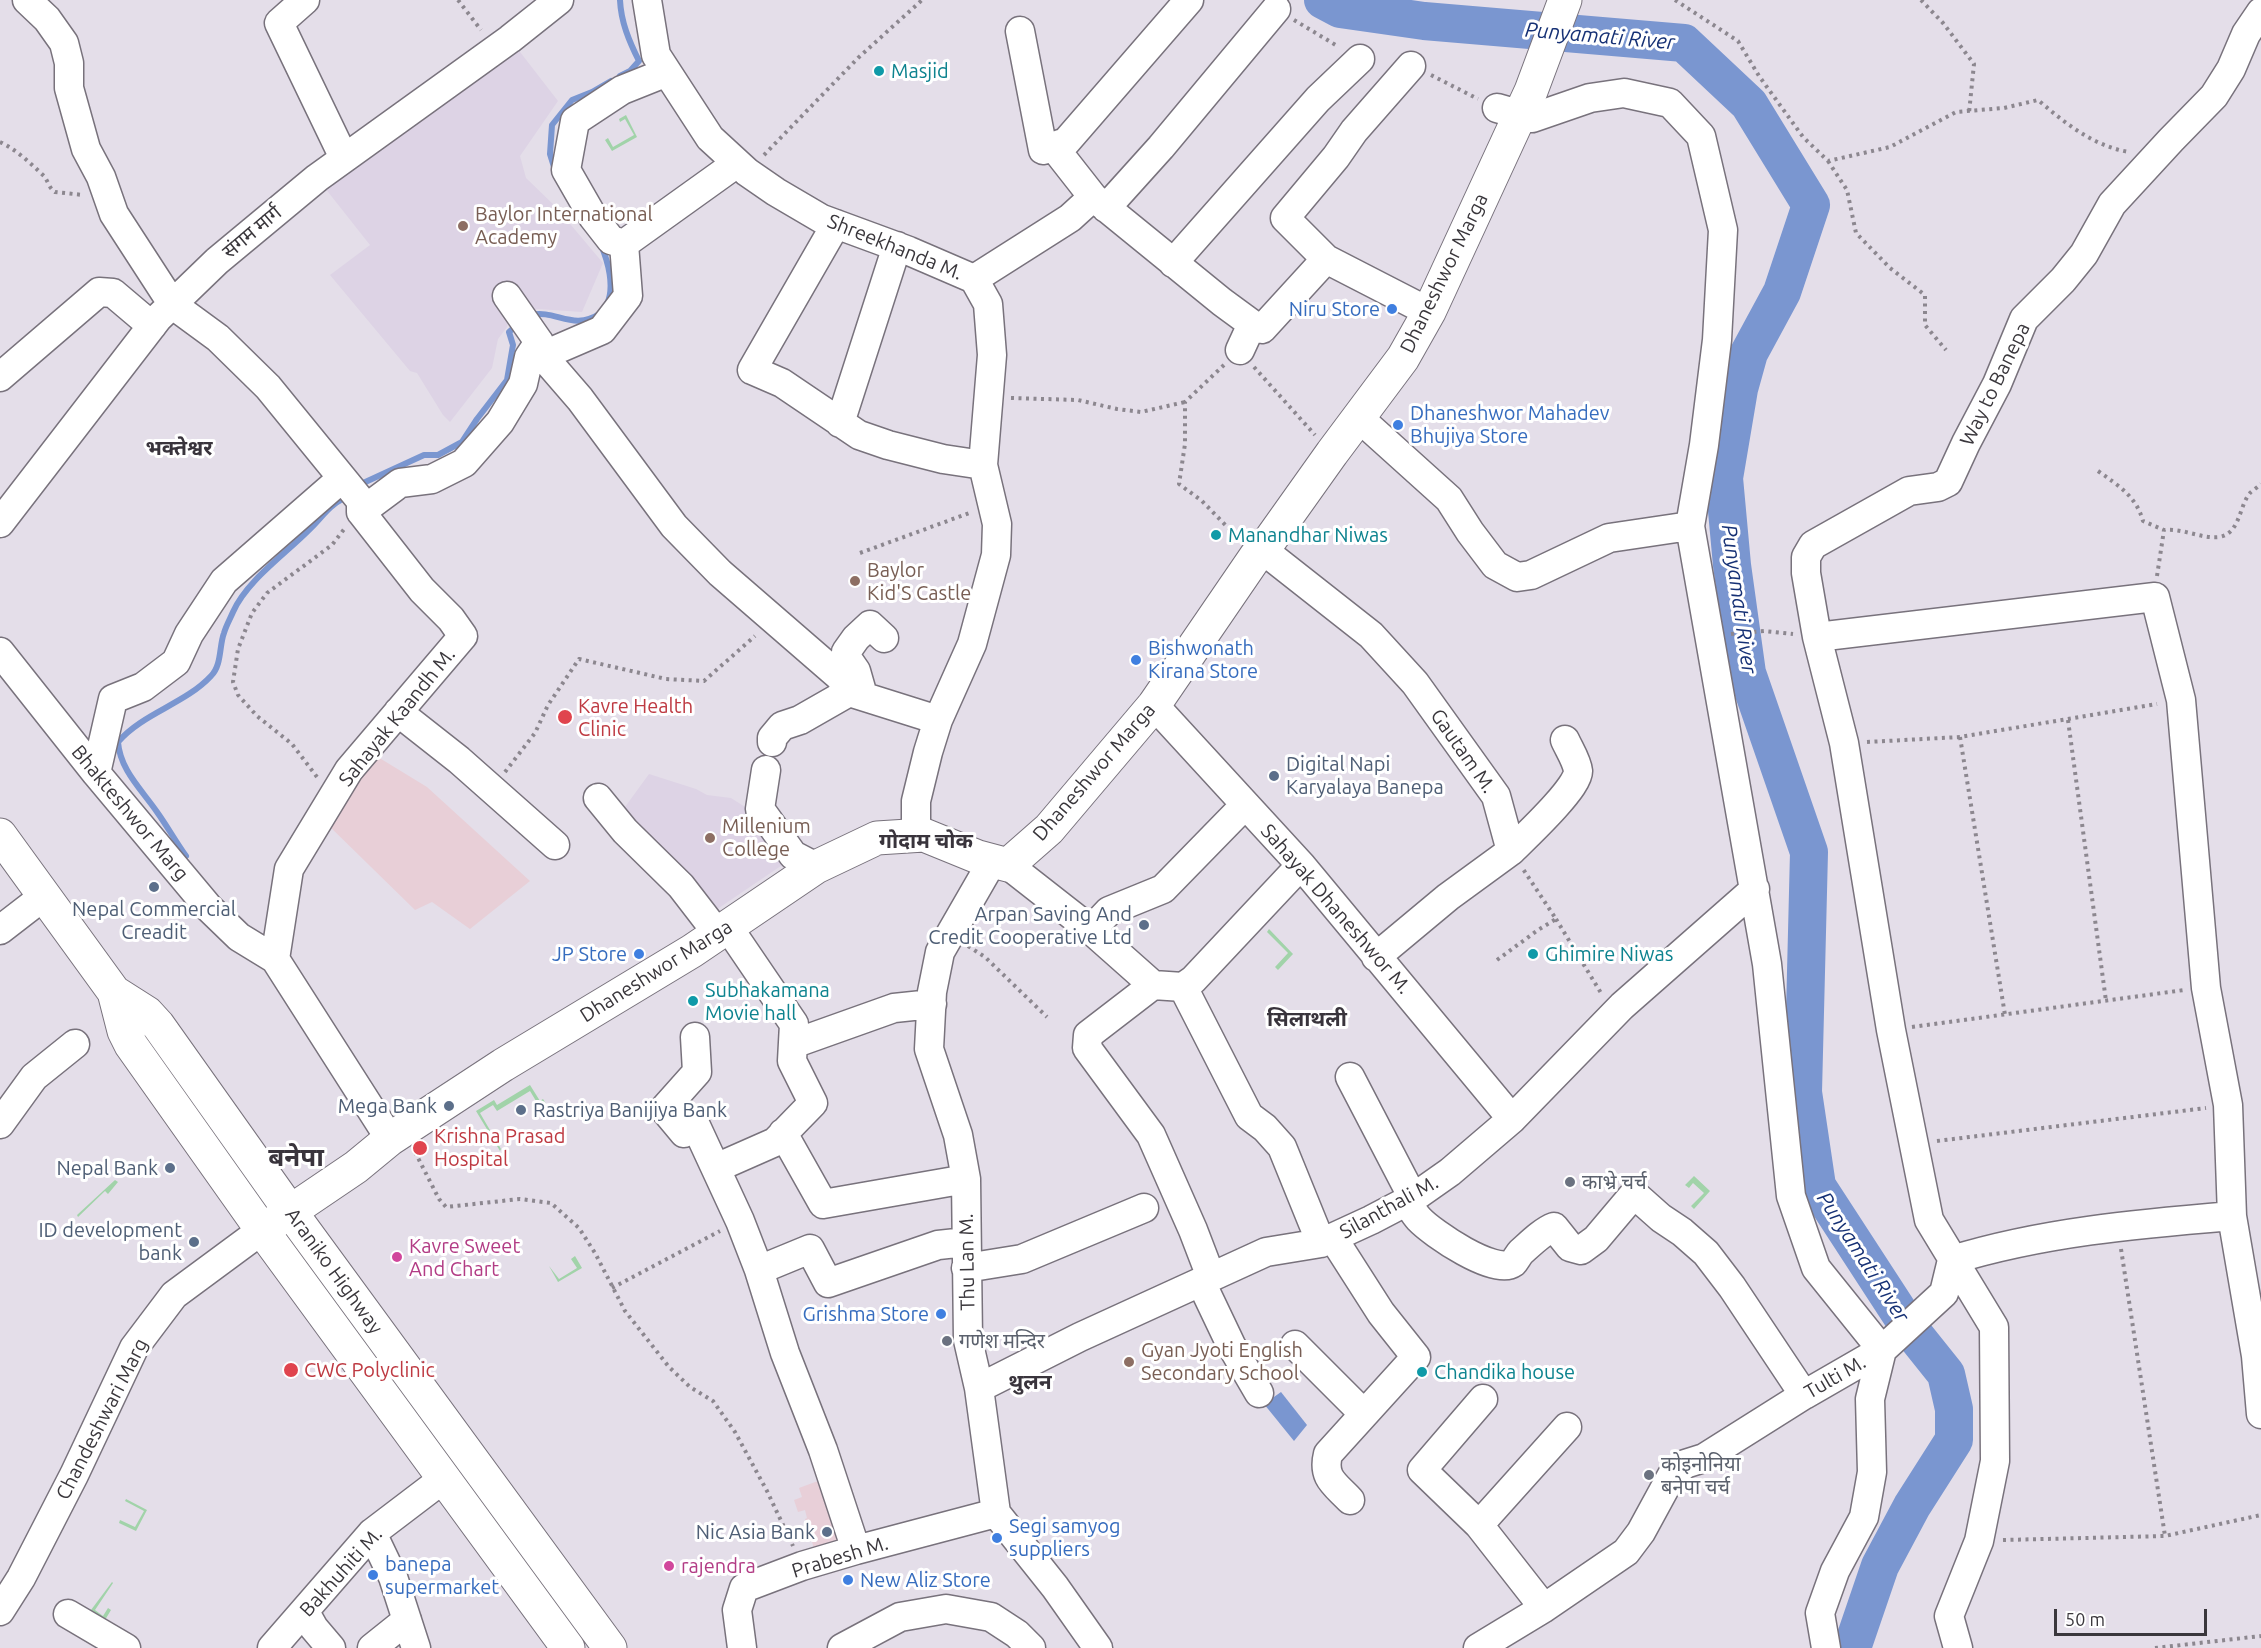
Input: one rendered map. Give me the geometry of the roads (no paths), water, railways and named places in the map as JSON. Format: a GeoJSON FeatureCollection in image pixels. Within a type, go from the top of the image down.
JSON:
{"type":"FeatureCollection","features":[{"type":"Feature","properties":{"kind":"main road","name":"Dhaneshwor Marga"},"geometry":{"type":"LineString","coordinates":[[262,1230],[356,1167],[390,1139],[503,1065],[723,931],[816,867],[878,838],[916,834],[1001,863],[1049,829],[1154,705],[1260,553],[1403,358],[1429,312],[1516,104],[1565,0]]}},
{"type":"Feature","properties":{"kind":"main road","name":"Araniko Highway"},"geometry":{"type":"LineString","coordinates":[[0,835],[114,992],[147,1013],[158,1025],[290,1211],[610,1648]]}},
{"type":"Feature","properties":{"kind":"main road","name":"Araniko Highway"},"geometry":{"type":"LineString","coordinates":[[114,992],[124,1031],[131,1045],[262,1230],[568,1648]]}},
{"type":"Feature","properties":{"kind":"street"},"geometry":{"type":"LineString","coordinates":[[27,0],[46,19],[64,43],[69,63],[69,88],[86,149],[101,177],[114,214],[173,304],[218,338],[268,387],[361,507],[400,483],[432,479],[464,463],[500,422],[523,384],[529,357],[542,349],[602,330],[628,296],[624,244]]}},
{"type":"Feature","properties":{"kind":"street"},"geometry":{"type":"LineString","coordinates":[[305,0],[274,12],[344,158]]}},
{"type":"Feature","properties":{"kind":"street","name":"संगम मार्ग"},"geometry":{"type":"LineString","coordinates":[[0,522],[152,326],[217,261],[317,178],[510,39],[559,0]]}},
{"type":"Feature","properties":{"kind":"street","name":"Shreekhanda M."},"geometry":{"type":"LineString","coordinates":[[647,0],[656,56],[710,138],[742,168],[776,192],[822,219],[897,246],[974,279],[988,304],[992,355],[983,465],[997,524],[996,555],[972,644],[938,720],[916,801],[916,834]]}},
{"type":"Feature","properties":{"kind":"street"},"geometry":{"type":"LineString","coordinates":[[1020,31],[1042,150],[1066,142],[1189,0]]}},
{"type":"Feature","properties":{"kind":"street"},"geometry":{"type":"LineString","coordinates":[[974,279],[1070,218],[1099,203],[1161,147],[1276,9]]}},
{"type":"Feature","properties":{"kind":"street","name":"Way to Banepa"},"geometry":{"type":"LineString","coordinates":[[1817,637],[1806,573],[1806,557],[1813,545],[1910,491],[1938,487],[1948,482],[1997,384],[2011,345],[2024,319],[2063,280],[2084,254],[2112,204],[2214,96],[2230,69],[2246,34],[2261,12]]}},
{"type":"Feature","properties":{"kind":"street"},"geometry":{"type":"LineString","coordinates":[[1173,263],[1318,99],[1360,59]]}},
{"type":"Feature","properties":{"kind":"street"},"geometry":{"type":"LineString","coordinates":[[1412,66],[1354,131],[1336,157],[1286,218],[1326,259],[1429,312]]}},
{"type":"Feature","properties":{"kind":"street"},"geometry":{"type":"LineString","coordinates":[[667,72],[622,90],[575,121],[566,170],[593,217],[611,240],[624,244],[742,168]]}},
{"type":"Feature","properties":{"kind":"street"},"geometry":{"type":"LineString","coordinates":[[1516,104],[1532,118],[1590,98],[1624,93],[1670,103],[1701,136],[1723,230],[1717,340],[1704,445],[1689,526],[1767,964],[1791,1196],[1816,1268],[1882,1350],[1870,1399],[1872,1472],[1864,1517],[1835,1571],[1820,1613],[1826,1648]]}},
{"type":"Feature","properties":{"kind":"street"},"geometry":{"type":"LineString","coordinates":[[1053,146],[1099,203],[1173,263],[1252,324],[1262,329],[1326,259]]}},
{"type":"Feature","properties":{"kind":"street"},"geometry":{"type":"LineString","coordinates":[[836,224],[752,370],[782,383],[860,435],[888,446],[943,459],[983,465]]}},
{"type":"Feature","properties":{"kind":"street"},"geometry":{"type":"LineString","coordinates":[[840,423],[897,246]]}},
{"type":"Feature","properties":{"kind":"street"},"geometry":{"type":"LineString","coordinates":[[0,377],[99,292],[113,293],[152,326]]}},
{"type":"Feature","properties":{"kind":"street"},"geometry":{"type":"LineString","coordinates":[[507,296],[548,362],[587,408],[674,526],[720,573],[840,677],[856,694],[938,720]]}},
{"type":"Feature","properties":{"kind":"street"},"geometry":{"type":"LineString","coordinates":[[1240,350],[1252,324]]}},
{"type":"Feature","properties":{"kind":"street"},"geometry":{"type":"LineString","coordinates":[[1358,417],[1449,499],[1495,565],[1517,578],[1531,575],[1609,538],[1689,526]]}},
{"type":"Feature","properties":{"kind":"street"},"geometry":{"type":"LineString","coordinates":[[96,773],[113,699],[143,687],[176,662],[189,634],[225,581],[341,479]]}},
{"type":"Feature","properties":{"kind":"street","name":"Sahayak Kaandh M."},"geometry":{"type":"LineString","coordinates":[[275,959],[289,869],[349,770],[463,636],[451,619],[422,590],[361,507]]}},
{"type":"Feature","properties":{"kind":"street","name":"Gautam M."},"geometry":{"type":"LineString","coordinates":[[1260,553],[1371,635],[1415,683],[1496,796],[1511,851]]}},
{"type":"Feature","properties":{"kind":"street"},"geometry":{"type":"LineString","coordinates":[[1958,1648],[1949,1616],[1979,1541],[1995,1461],[1994,1327],[1929,1220],[1891,1030],[1844,743],[1817,637],[2155,597],[2181,700],[2206,988],[2228,1105],[2232,1216],[2259,1357],[2261,1414]]}},
{"type":"Feature","properties":{"kind":"street"},"geometry":{"type":"LineString","coordinates":[[772,742],[772,738],[782,726],[856,694],[860,680],[846,652],[856,638],[870,625],[884,638]]}},
{"type":"Feature","properties":{"kind":"street","name":"Bhakteshwor Marg"},"geometry":{"type":"LineString","coordinates":[[0,652],[208,908],[239,936],[275,959]]}},
{"type":"Feature","properties":{"kind":"street","name":"Sahayak Dhaneshwor M."},"geometry":{"type":"LineString","coordinates":[[1154,705],[1301,865],[1376,957],[1426,1012],[1512,1119]]}},
{"type":"Feature","properties":{"kind":"street"},"geometry":{"type":"LineString","coordinates":[[398,712],[492,788],[555,845]]}},
{"type":"Feature","properties":{"kind":"street"},"geometry":{"type":"LineString","coordinates":[[1376,957],[1448,897],[1511,851],[1557,804],[1576,779],[1578,772],[1565,740]]}},
{"type":"Feature","properties":{"kind":"street"},"geometry":{"type":"LineString","coordinates":[[766,770],[760,809],[793,855],[816,867]]}},
{"type":"Feature","properties":{"kind":"street"},"geometry":{"type":"LineString","coordinates":[[598,798],[625,831],[723,931],[794,1024],[792,1061],[813,1103],[775,1142],[716,1168]]}},
{"type":"Feature","properties":{"kind":"street"},"geometry":{"type":"LineString","coordinates":[[1091,930],[1109,911],[1163,889],[1245,805]]}},
{"type":"Feature","properties":{"kind":"street"},"geometry":{"type":"LineString","coordinates":[[1001,863],[1091,930],[1153,985],[1183,987],[1193,980],[1301,865]]}},
{"type":"Feature","properties":{"kind":"street","name":"Thu Lan M."},"geometry":{"type":"LineString","coordinates":[[996,1513],[979,1388],[968,1340],[966,1179],[958,1135],[929,1049],[932,1004],[940,952],[950,933],[1001,863]]}},
{"type":"Feature","properties":{"kind":"street","name":"Silanthali M."},"geometry":{"type":"LineString","coordinates":[[979,1388],[1080,1337],[1266,1252],[1327,1240],[1410,1199],[1450,1172],[1512,1119],[1615,1014],[1755,889]]}},
{"type":"Feature","properties":{"kind":"street"},"geometry":{"type":"LineString","coordinates":[[0,930],[44,896]]}},
{"type":"Feature","properties":{"kind":"street"},"geometry":{"type":"LineString","coordinates":[[275,959],[390,1139]]}},
{"type":"Feature","properties":{"kind":"street"},"geometry":{"type":"LineString","coordinates":[[1153,985],[1088,1035],[1087,1048],[1151,1135],[1193,1230],[1206,1280],[1231,1344],[1259,1393]]}},
{"type":"Feature","properties":{"kind":"street"},"geometry":{"type":"LineString","coordinates":[[1183,987],[1249,1116],[1265,1128],[1282,1147],[1327,1240],[1416,1357],[1328,1454],[1325,1466],[1327,1476],[1350,1500]]}},
{"type":"Feature","properties":{"kind":"street"},"geometry":{"type":"LineString","coordinates":[[793,1044],[894,1008],[932,1004]]}},
{"type":"Feature","properties":{"kind":"street"},"geometry":{"type":"LineString","coordinates":[[695,1037],[698,1072],[664,1109],[684,1133],[696,1126],[740,1221],[759,1269],[785,1353],[823,1450],[856,1550]]}},
{"type":"Feature","properties":{"kind":"street"},"geometry":{"type":"LineString","coordinates":[[0,1124],[34,1077],[75,1044]]}},
{"type":"Feature","properties":{"kind":"street"},"geometry":{"type":"LineString","coordinates":[[1350,1077],[1419,1219],[1473,1258],[1507,1265],[1513,1263],[1520,1253],[1545,1230],[1554,1227],[1570,1247],[1581,1250],[1596,1239],[1634,1194],[1706,1253],[1732,1287],[1804,1395]]}},
{"type":"Feature","properties":{"kind":"street"},"geometry":{"type":"LineString","coordinates":[[783,1133],[823,1204],[966,1179]]}},
{"type":"Feature","properties":{"kind":"street"},"geometry":{"type":"LineString","coordinates":[[759,1269],[810,1249],[828,1282],[938,1245],[966,1255],[1022,1258],[1144,1208]]}},
{"type":"Feature","properties":{"kind":"street"},"geometry":{"type":"LineString","coordinates":[[1952,1260],[1992,1248],[2117,1225],[2232,1216]]}},
{"type":"Feature","properties":{"kind":"street","name":"Chandeshwari Marg"},"geometry":{"type":"LineString","coordinates":[[0,1611],[21,1578],[74,1474],[134,1348],[174,1295],[262,1230]]}},
{"type":"Feature","properties":{"kind":"street","name":"Tulti M."},"geometry":{"type":"LineString","coordinates":[[1478,1648],[1544,1608],[1626,1552],[1641,1532],[1672,1475],[1685,1464],[1704,1458],[1804,1395],[1882,1350],[1944,1293],[1952,1260]]}},
{"type":"Feature","properties":{"kind":"street"},"geometry":{"type":"LineString","coordinates":[[1295,1345],[1363,1413]]}},
{"type":"Feature","properties":{"kind":"street"},"geometry":{"type":"LineString","coordinates":[[1484,1399],[1422,1470],[1479,1525],[1544,1608]]}},
{"type":"Feature","properties":{"kind":"street"},"geometry":{"type":"LineString","coordinates":[[1479,1525],[1567,1428]]}},
{"type":"Feature","properties":{"kind":"street","name":"Bakhuhiti M."},"geometry":{"type":"LineString","coordinates":[[272,1648],[372,1533],[443,1479]]}},
{"type":"Feature","properties":{"kind":"street"},"geometry":{"type":"LineString","coordinates":[[996,1513],[1098,1648]]}},
{"type":"Feature","properties":{"kind":"street","name":"Prabesh M."},"geometry":{"type":"LineString","coordinates":[[742,1648],[737,1610],[744,1588],[802,1566],[996,1513]]}},
{"type":"Feature","properties":{"kind":"street"},"geometry":{"type":"LineString","coordinates":[[372,1533],[393,1577],[416,1648]]}},
{"type":"Feature","properties":{"kind":"street"},"geometry":{"type":"LineString","coordinates":[[842,1648],[900,1617],[946,1609],[991,1617],[1017,1634],[1032,1648]]}},
{"type":"Feature","properties":{"kind":"street"},"geometry":{"type":"LineString","coordinates":[[304,1612],[331,1648]]}},
{"type":"Feature","properties":{"kind":"street"},"geometry":{"type":"LineString","coordinates":[[68,1614],[126,1648]]}},
{"type":"Feature","properties":{"kind":"street"},"geometry":{"type":"LineString","coordinates":[[372,1648],[407,1620]]}},
{"type":"Feature","properties":{"kind":"water"},"geometry":{"type":"Polygon","coordinates":[[[1281,1392],[1307,1425],[1294,1441],[1264,1404],[1281,1392]]]}},
{"type":"Feature","properties":{"kind":"waterway"},"geometry":{"type":"LineString","coordinates":[[620,0],[626,31],[639,61],[630,71],[620,76]]}},
{"type":"Feature","properties":{"kind":"waterway","name":"Punyamati River"},"geometry":{"type":"LineString","coordinates":[[1323,0],[1340,9],[1424,21],[1684,43],[1749,104],[1811,205],[1782,292],[1749,353],[1739,389],[1724,478],[1732,565],[1747,673],[1809,852],[1803,1092],[1817,1186],[1910,1329],[1946,1374],[1954,1409],[1954,1440],[1912,1506],[1880,1566],[1852,1648]]}},
{"type":"Feature","properties":{"kind":"waterway"},"geometry":{"type":"LineString","coordinates":[[555,170],[550,154],[552,125],[572,100],[611,81]]}},
{"type":"Feature","properties":{"kind":"waterway"},"geometry":{"type":"LineString","coordinates":[[601,245],[608,266],[610,282],[607,304]]}},
{"type":"Feature","properties":{"kind":"waterway"},"geometry":{"type":"LineString","coordinates":[[530,315],[540,314],[581,320],[601,313]]}},
{"type":"Feature","properties":{"kind":"waterway"},"geometry":{"type":"LineString","coordinates":[[361,484],[424,455],[438,455],[462,442],[507,380],[513,345],[509,332],[517,325]]}},
{"type":"Feature","properties":{"kind":"waterway"},"geometry":{"type":"LineString","coordinates":[[186,856],[127,771],[118,742],[139,723],[201,686],[215,672],[222,638],[239,600],[268,567],[330,508],[344,498]]}},
{"type":"Feature","properties":{"kind":"place","name":"Masjid"},"geometry":{"type":"Point","coordinates":[879,71]}},
{"type":"Feature","properties":{"kind":"place","name":"Baylor International Academy"},"geometry":{"type":"Point","coordinates":[463,226]}},
{"type":"Feature","properties":{"kind":"place","name":"Niru Store"},"geometry":{"type":"Point","coordinates":[1392,309]}},
{"type":"Feature","properties":{"kind":"place","name":"Dhaneshwor Mahadev Bhujiya Store"},"geometry":{"type":"Point","coordinates":[1398,425]}},
{"type":"Feature","properties":{"kind":"place","name":"Manandhar Niwas"},"geometry":{"type":"Point","coordinates":[1216,535]}},
{"type":"Feature","properties":{"kind":"place","name":"Baylor Kid'S Castle"},"geometry":{"type":"Point","coordinates":[855,581]}},
{"type":"Feature","properties":{"kind":"place","name":"Bishwonath Kirana Store"},"geometry":{"type":"Point","coordinates":[1136,660]}},
{"type":"Feature","properties":{"kind":"place","name":"Kavre Health Clinic"},"geometry":{"type":"Point","coordinates":[565,717]}},
{"type":"Feature","properties":{"kind":"place","name":"Digital Napi Karyalaya Banepa"},"geometry":{"type":"Point","coordinates":[1274,776]}},
{"type":"Feature","properties":{"kind":"place","name":"Millenium College"},"geometry":{"type":"Point","coordinates":[710,838]}},
{"type":"Feature","properties":{"kind":"place","name":"Nepal Commercial Creadit"},"geometry":{"type":"Point","coordinates":[154,887]}},
{"type":"Feature","properties":{"kind":"place","name":"Arpan Saving And Credit Cooperative Ltd"},"geometry":{"type":"Point","coordinates":[1144,925]}},
{"type":"Feature","properties":{"kind":"place","name":"JP Store"},"geometry":{"type":"Point","coordinates":[639,954]}},
{"type":"Feature","properties":{"kind":"place","name":"Ghimire Niwas"},"geometry":{"type":"Point","coordinates":[1533,954]}},
{"type":"Feature","properties":{"kind":"place","name":"Subhakamana Movie hall"},"geometry":{"type":"Point","coordinates":[693,1001]}},
{"type":"Feature","properties":{"kind":"place","name":"Mega Bank"},"geometry":{"type":"Point","coordinates":[449,1106]}},
{"type":"Feature","properties":{"kind":"place","name":"Rastriya Banijiya Bank"},"geometry":{"type":"Point","coordinates":[521,1110]}},
{"type":"Feature","properties":{"kind":"place","name":"Krishna Prasad Hospital"},"geometry":{"type":"Point","coordinates":[420,1148]}},
{"type":"Feature","properties":{"kind":"place","name":"Nepal Bank"},"geometry":{"type":"Point","coordinates":[170,1168]}},
{"type":"Feature","properties":{"kind":"place","name":"काभ्रे चर्च"},"geometry":{"type":"Point","coordinates":[1570,1182]}},
{"type":"Feature","properties":{"kind":"place","name":"ID development bank"},"geometry":{"type":"Point","coordinates":[194,1242]}},
{"type":"Feature","properties":{"kind":"place","name":"Kavre Sweet And Chart"},"geometry":{"type":"Point","coordinates":[397,1257]}},
{"type":"Feature","properties":{"kind":"place","name":"Grishma Store"},"geometry":{"type":"Point","coordinates":[941,1314]}},
{"type":"Feature","properties":{"kind":"place","name":"गणेश मन्दिर"},"geometry":{"type":"Point","coordinates":[947,1341]}},
{"type":"Feature","properties":{"kind":"place","name":"Gyan Jyoti English Secondary School"},"geometry":{"type":"Point","coordinates":[1129,1362]}},
{"type":"Feature","properties":{"kind":"place","name":"CWC Polyclinic"},"geometry":{"type":"Point","coordinates":[291,1370]}},
{"type":"Feature","properties":{"kind":"place","name":"Chandika house"},"geometry":{"type":"Point","coordinates":[1422,1372]}},
{"type":"Feature","properties":{"kind":"place","name":"कोइनोनिया बनेपा चर्च"},"geometry":{"type":"Point","coordinates":[1649,1475]}},
{"type":"Feature","properties":{"kind":"place","name":"Nic Asia Bank"},"geometry":{"type":"Point","coordinates":[827,1532]}},
{"type":"Feature","properties":{"kind":"place","name":"Segi samyog suppliers"},"geometry":{"type":"Point","coordinates":[997,1538]}},
{"type":"Feature","properties":{"kind":"place","name":"rajendra"},"geometry":{"type":"Point","coordinates":[669,1566]}},
{"type":"Feature","properties":{"kind":"place","name":"banepa supermarket"},"geometry":{"type":"Point","coordinates":[373,1575]}},
{"type":"Feature","properties":{"kind":"place","name":"New Aliz Store"},"geometry":{"type":"Point","coordinates":[848,1580]}},
{"type":"Feature","properties":{"kind":"district","name":"भक्तेश्वर"},"geometry":{"type":"Point","coordinates":[179,448]}},
{"type":"Feature","properties":{"kind":"district","name":"गाेदाम चाेक"},"geometry":{"type":"Point","coordinates":[926,841]}},
{"type":"Feature","properties":{"kind":"district","name":"सिलाथली"},"geometry":{"type":"Point","coordinates":[1307,1019]}},
{"type":"Feature","properties":{"kind":"district","name":"बनेपा"},"geometry":{"type":"Point","coordinates":[296,1157]}},
{"type":"Feature","properties":{"kind":"district","name":"थुलन"},"geometry":{"type":"Point","coordinates":[1030,1382]}}]}
